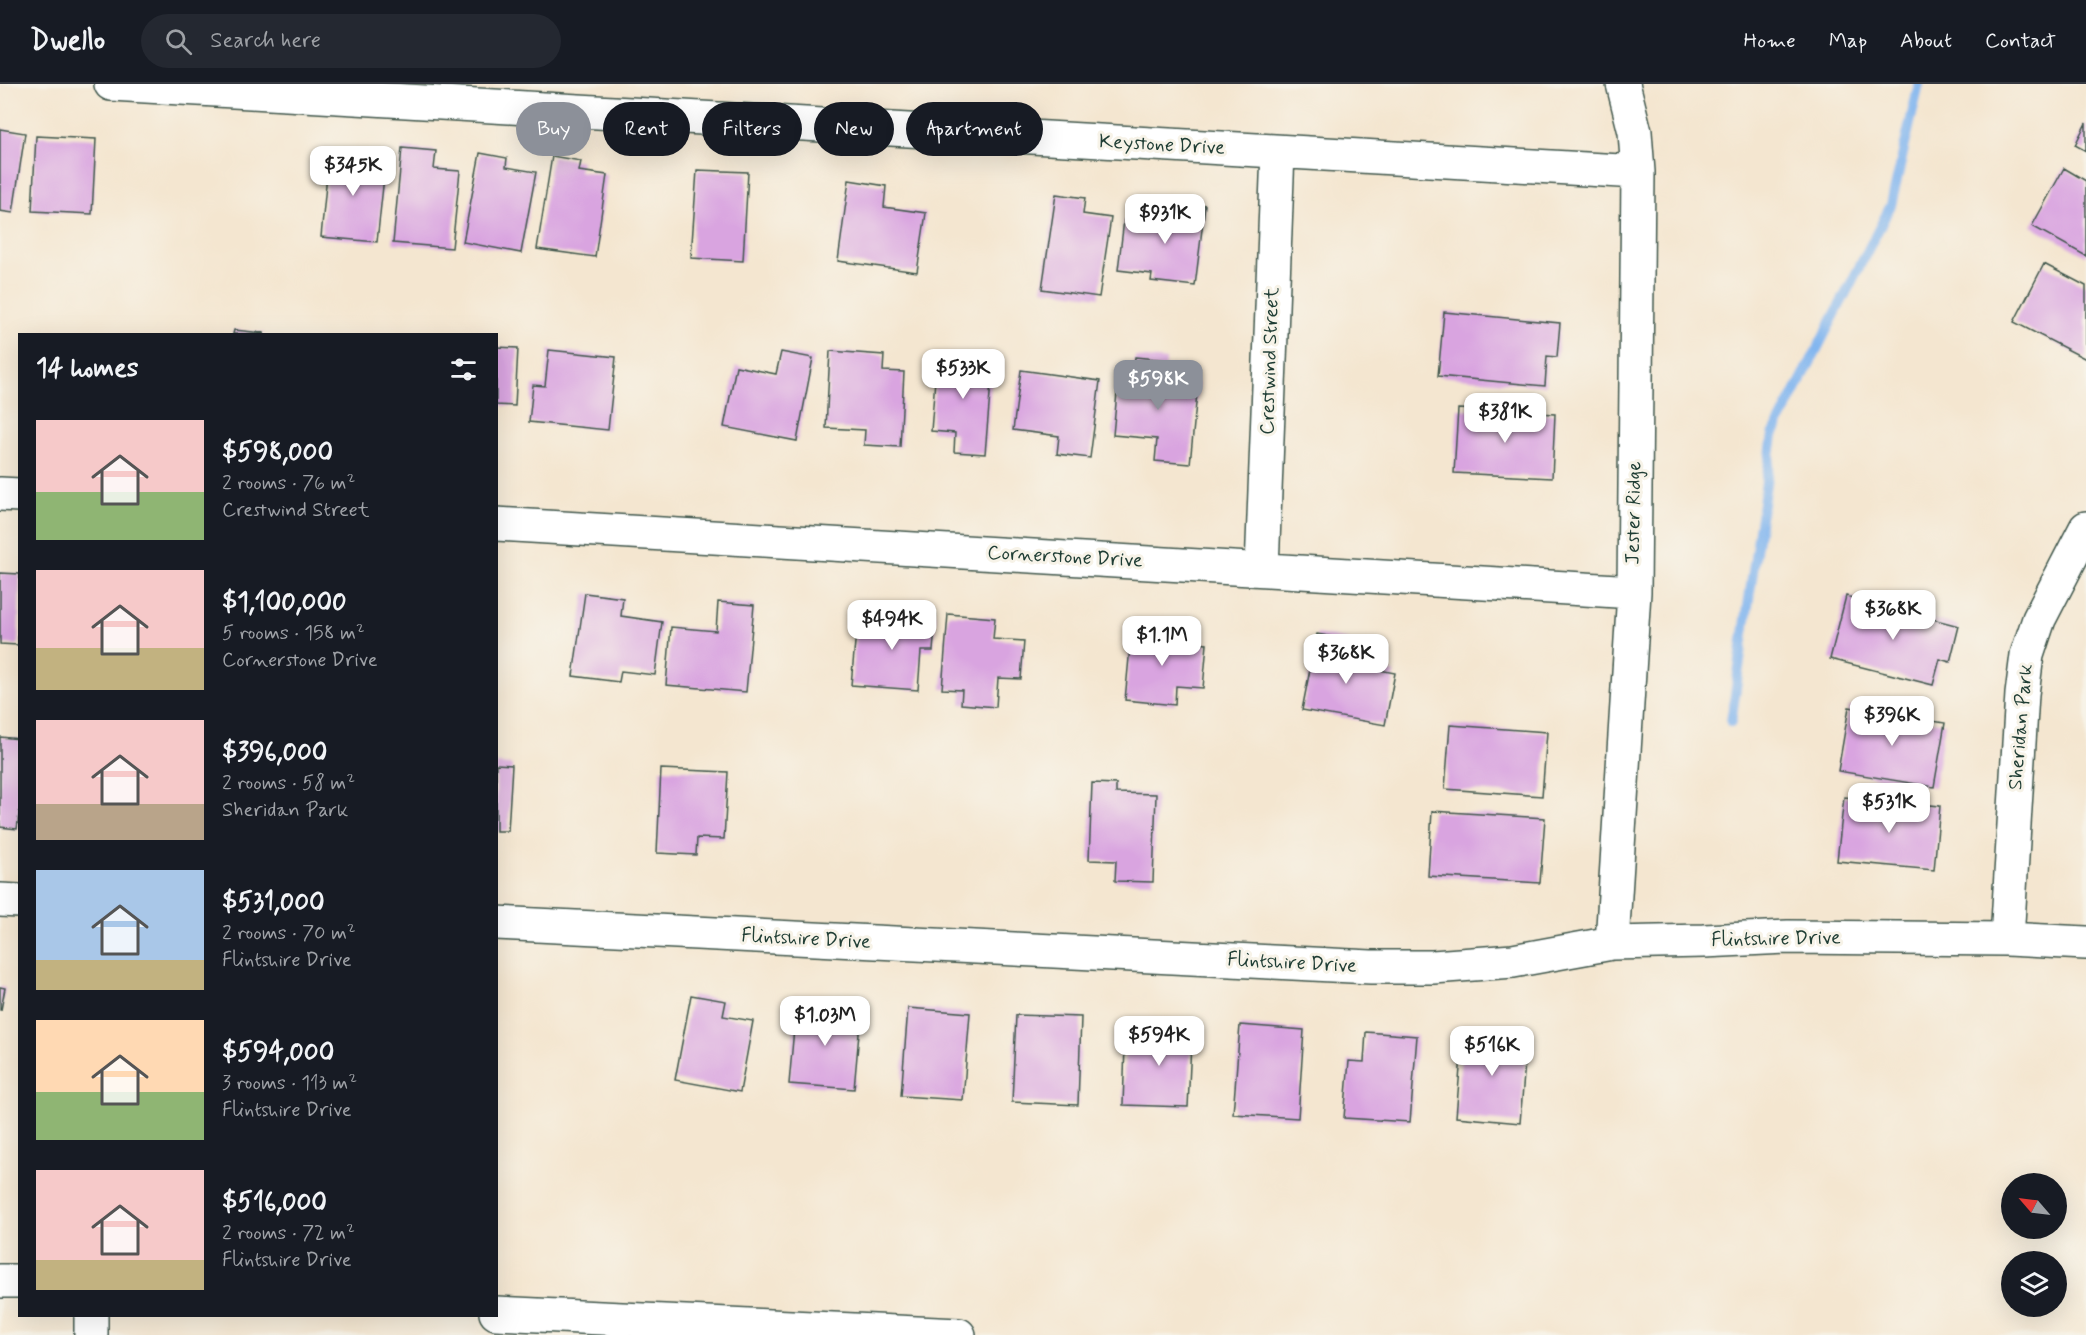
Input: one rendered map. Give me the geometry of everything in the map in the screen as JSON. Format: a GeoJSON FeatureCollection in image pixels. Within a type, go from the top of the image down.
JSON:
{"type":"FeatureCollection","features":[{"type":"Feature","properties":{"kind":"street","name":"Keystone Drive"},"geometry":{"type":"LineString","coordinates":[[111,84],[1638,172]]}},
{"type":"Feature","properties":{"kind":"street","name":"Jester Ridge"},"geometry":{"type":"LineString","coordinates":[[1612,943],[1634,592],[1638,172],[1635,132],[1623,84]]}},
{"type":"Feature","properties":{"kind":"street","name":"Crestwind Street"},"geometry":{"type":"LineString","coordinates":[[1262,569],[1278,152]]}},
{"type":"Feature","properties":{"kind":"street"},"geometry":{"type":"LineString","coordinates":[[0,494],[18,495]]}},
{"type":"Feature","properties":{"kind":"street","name":"Cornerstone Drive"},"geometry":{"type":"LineString","coordinates":[[498,524],[1634,592]]}},
{"type":"Feature","properties":{"kind":"street","name":"Sheridan Park"},"geometry":{"type":"LineString","coordinates":[[2007,939],[2022,694],[2027,655],[2039,619],[2086,528]]}},
{"type":"Feature","properties":{"kind":"street"},"geometry":{"type":"LineString","coordinates":[[0,900],[18,901]]}},
{"type":"Feature","properties":{"kind":"street","name":"Flintshire Drive"},"geometry":{"type":"LineString","coordinates":[[498,923],[1371,967],[1433,967],[1513,961],[1612,943],[1788,937],[2007,939],[2086,943]]}},
{"type":"Feature","properties":{"kind":"street"},"geometry":{"type":"LineString","coordinates":[[0,1281],[18,1281]]}},
{"type":"Feature","properties":{"kind":"street"},"geometry":{"type":"LineString","coordinates":[[498,1313],[959,1335]]}},
{"type":"Feature","properties":{"kind":"street"},"geometry":{"type":"LineString","coordinates":[[91,1317],[91,1335]]}},
{"type":"Feature","properties":{"kind":"building"},"geometry":{"type":"Polygon","coordinates":[[[2086,123],[2086,151],[2075,145],[2086,123]]]}},
{"type":"Feature","properties":{"kind":"building"},"geometry":{"type":"Polygon","coordinates":[[[0,129],[25,133],[13,213],[0,211],[0,129]]]}},
{"type":"Feature","properties":{"kind":"building"},"geometry":{"type":"Polygon","coordinates":[[[36,136],[96,139],[92,214],[32,211],[36,136]]]}},
{"type":"Feature","properties":{"kind":"building"},"geometry":{"type":"Polygon","coordinates":[[[402,148],[436,151],[434,169],[460,171],[452,248],[393,243],[402,148]]]}},
{"type":"Feature","properties":{"kind":"building"},"geometry":{"type":"Polygon","coordinates":[[[329,153],[386,158],[377,242],[321,237],[329,153]]]}},
{"type":"Feature","properties":{"kind":"building"},"geometry":{"type":"Polygon","coordinates":[[[480,153],[507,158],[506,167],[536,172],[521,253],[463,242],[480,153]]]}},
{"type":"Feature","properties":{"kind":"building"},"geometry":{"type":"Polygon","coordinates":[[[552,156],[581,161],[579,171],[607,175],[595,257],[537,249],[552,156]]]}},
{"type":"Feature","properties":{"kind":"building"},"geometry":{"type":"Polygon","coordinates":[[[2064,168],[2086,181],[2086,256],[2032,226],[2064,168]]]}},
{"type":"Feature","properties":{"kind":"building"},"geometry":{"type":"Polygon","coordinates":[[[697,170],[748,172],[743,261],[691,258],[697,170]]]}},
{"type":"Feature","properties":{"kind":"building"},"geometry":{"type":"Polygon","coordinates":[[[849,180],[886,186],[884,207],[926,213],[917,272],[838,261],[849,180]]]}},
{"type":"Feature","properties":{"kind":"building"},"geometry":{"type":"Polygon","coordinates":[[[1056,194],[1085,198],[1083,214],[1111,218],[1099,297],[1042,289],[1056,194]]]}},
{"type":"Feature","properties":{"kind":"building"},"geometry":{"type":"Polygon","coordinates":[[[1165,200],[1205,205],[1195,286],[1151,281],[1152,274],[1118,270],[1124,220],[1163,225],[1165,200]]]}},
{"type":"Feature","properties":{"kind":"building"},"geometry":{"type":"Polygon","coordinates":[[[2044,264],[2086,286],[2086,359],[2014,322],[2044,264]]]}},
{"type":"Feature","properties":{"kind":"building"},"geometry":{"type":"Polygon","coordinates":[[[1444,312],[1560,323],[1557,357],[1547,356],[1545,386],[1438,376],[1444,312]]]}},
{"type":"Feature","properties":{"kind":"building"},"geometry":{"type":"Polygon","coordinates":[[[234,330],[264,333],[233,333],[234,330]]]}},
{"type":"Feature","properties":{"kind":"building"},"geometry":{"type":"Polygon","coordinates":[[[498,347],[518,348],[515,406],[498,405],[498,347]]]}},
{"type":"Feature","properties":{"kind":"building"},"geometry":{"type":"Polygon","coordinates":[[[549,350],[616,357],[608,430],[529,422],[533,385],[545,386],[549,350]]]}},
{"type":"Feature","properties":{"kind":"building"},"geometry":{"type":"Polygon","coordinates":[[[830,351],[884,355],[883,371],[904,372],[900,447],[864,445],[865,430],[826,428],[830,351]]]}},
{"type":"Feature","properties":{"kind":"building"},"geometry":{"type":"Polygon","coordinates":[[[781,352],[813,358],[797,441],[724,427],[736,366],[776,374],[781,352]]]}},
{"type":"Feature","properties":{"kind":"building"},"geometry":{"type":"Polygon","coordinates":[[[937,354],[993,358],[985,454],[954,452],[955,433],[931,431],[937,354]]]}},
{"type":"Feature","properties":{"kind":"building"},"geometry":{"type":"Polygon","coordinates":[[[1135,357],[1166,360],[1164,380],[1198,383],[1190,464],[1155,461],[1157,439],[1113,435],[1118,382],[1132,383],[1135,357]]]}},
{"type":"Feature","properties":{"kind":"building"},"geometry":{"type":"Polygon","coordinates":[[[1021,370],[1100,381],[1090,458],[1057,454],[1059,436],[1013,430],[1021,370]]]}},
{"type":"Feature","properties":{"kind":"building"},"geometry":{"type":"Polygon","coordinates":[[[1458,409],[1555,414],[1552,478],[1454,473],[1458,409]]]}},
{"type":"Feature","properties":{"kind":"building"},"geometry":{"type":"Polygon","coordinates":[[[0,573],[18,574],[18,645],[0,644],[0,573]]]}},
{"type":"Feature","properties":{"kind":"building"},"geometry":{"type":"Polygon","coordinates":[[[585,593],[623,598],[621,616],[662,622],[655,675],[621,671],[619,682],[573,676],[585,593]]]}},
{"type":"Feature","properties":{"kind":"building"},"geometry":{"type":"Polygon","coordinates":[[[1846,596],[1959,626],[1950,662],[1940,659],[1933,685],[1830,659],[1846,596]]]}},
{"type":"Feature","properties":{"kind":"building"},"geometry":{"type":"Polygon","coordinates":[[[718,602],[754,605],[746,692],[666,685],[671,627],[716,631],[718,602]]]}},
{"type":"Feature","properties":{"kind":"building"},"geometry":{"type":"Polygon","coordinates":[[[899,612],[936,614],[933,651],[921,651],[918,690],[851,685],[857,621],[898,625],[899,612]]]}},
{"type":"Feature","properties":{"kind":"building"},"geometry":{"type":"Polygon","coordinates":[[[948,614],[995,618],[993,639],[1024,641],[1021,679],[998,678],[996,707],[961,704],[962,690],[942,689],[948,614]]]}},
{"type":"Feature","properties":{"kind":"building"},"geometry":{"type":"Polygon","coordinates":[[[1132,626],[1160,628],[1160,640],[1207,644],[1203,688],[1176,686],[1175,705],[1125,700],[1132,626]]]}},
{"type":"Feature","properties":{"kind":"building"},"geometry":{"type":"Polygon","coordinates":[[[1317,634],[1349,640],[1344,663],[1395,673],[1385,725],[1302,710],[1317,634]]]}},
{"type":"Feature","properties":{"kind":"building"},"geometry":{"type":"Polygon","coordinates":[[[1849,707],[1945,723],[1934,787],[1838,771],[1849,707]]]}},
{"type":"Feature","properties":{"kind":"building"},"geometry":{"type":"Polygon","coordinates":[[[1450,725],[1547,732],[1542,796],[1445,789],[1450,725]]]}},
{"type":"Feature","properties":{"kind":"building"},"geometry":{"type":"Polygon","coordinates":[[[0,737],[18,739],[17,829],[0,827],[0,737]]]}},
{"type":"Feature","properties":{"kind":"building"},"geometry":{"type":"Polygon","coordinates":[[[498,764],[512,765],[508,831],[498,831],[498,764]]]}},
{"type":"Feature","properties":{"kind":"building"},"geometry":{"type":"Polygon","coordinates":[[[661,769],[728,772],[724,839],[697,838],[696,855],[657,853],[661,769]]]}},
{"type":"Feature","properties":{"kind":"building"},"geometry":{"type":"Polygon","coordinates":[[[1092,783],[1116,784],[1116,793],[1156,794],[1153,882],[1115,881],[1116,861],[1089,860],[1092,783]]]}},
{"type":"Feature","properties":{"kind":"building"},"geometry":{"type":"Polygon","coordinates":[[[1844,797],[1940,806],[1934,870],[1837,861],[1844,797]]]}},
{"type":"Feature","properties":{"kind":"building"},"geometry":{"type":"Polygon","coordinates":[[[1432,811],[1545,818],[1540,883],[1428,876],[1432,811]]]}},
{"type":"Feature","properties":{"kind":"building"},"geometry":{"type":"Polygon","coordinates":[[[0,987],[5,988],[1,1010],[0,1010],[0,987]]]}},
{"type":"Feature","properties":{"kind":"building"},"geometry":{"type":"Polygon","coordinates":[[[691,995],[726,1001],[723,1016],[753,1021],[740,1092],[675,1080],[691,995]]]}},
{"type":"Feature","properties":{"kind":"building"},"geometry":{"type":"Polygon","coordinates":[[[796,1006],[861,1011],[854,1089],[789,1084],[796,1006]]]}},
{"type":"Feature","properties":{"kind":"building"},"geometry":{"type":"Polygon","coordinates":[[[908,1008],[970,1013],[963,1100],[901,1096],[908,1008]]]}},
{"type":"Feature","properties":{"kind":"building"},"geometry":{"type":"Polygon","coordinates":[[[1016,1015],[1081,1017],[1078,1105],[1012,1102],[1016,1015]]]}},
{"type":"Feature","properties":{"kind":"building"},"geometry":{"type":"Polygon","coordinates":[[[1146,1021],[1192,1022],[1188,1107],[1123,1105],[1125,1046],[1145,1047],[1146,1021]]]}},
{"type":"Feature","properties":{"kind":"building"},"geometry":{"type":"Polygon","coordinates":[[[1240,1025],[1304,1030],[1298,1118],[1233,1114],[1240,1025]]]}},
{"type":"Feature","properties":{"kind":"building"},"geometry":{"type":"Polygon","coordinates":[[[1366,1032],[1417,1036],[1410,1122],[1344,1118],[1349,1061],[1364,1062],[1366,1032]]]}},
{"type":"Feature","properties":{"kind":"building"},"geometry":{"type":"Polygon","coordinates":[[[1463,1032],[1527,1038],[1520,1123],[1456,1117],[1463,1032]]]}},
{"type":"Feature","properties":{"kind":"waterway"},"geometry":{"type":"LineString","coordinates":[[1731,722],[1773,435],[1891,205],[1919,84]]}}]}
